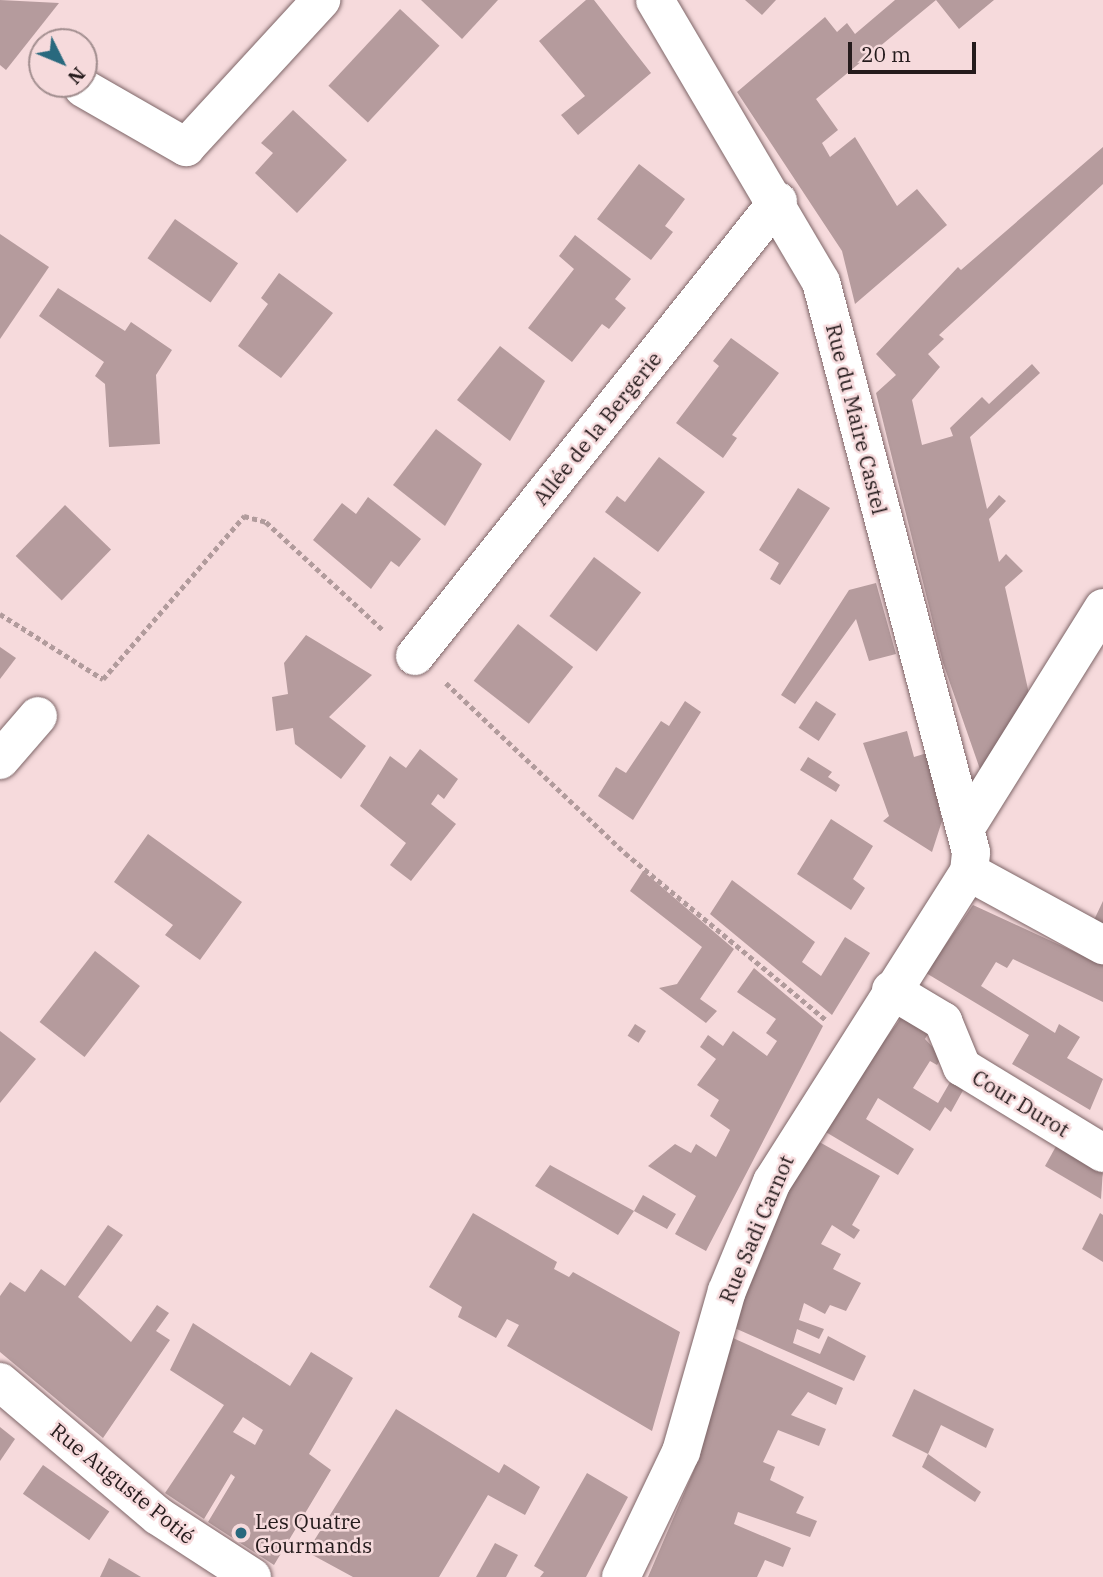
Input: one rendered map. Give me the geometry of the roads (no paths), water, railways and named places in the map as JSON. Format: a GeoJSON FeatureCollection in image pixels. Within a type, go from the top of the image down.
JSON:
{"type":"FeatureCollection","features":[{"type":"Feature","properties":{"kind":"street"},"geometry":{"type":"LineString","coordinates":[[98,97],[186,147],[321,0]]}},
{"type":"Feature","properties":{"kind":"street","name":"Rue du Maire Castel"},"geometry":{"type":"LineString","coordinates":[[655,0],[778,201],[831,310],[912,646],[967,826],[969,872]]}},
{"type":"Feature","properties":{"kind":"street","name":"Allée de la Bergerie"},"geometry":{"type":"LineString","coordinates":[[415,656],[778,201]]}},
{"type":"Feature","properties":{"kind":"street"},"geometry":{"type":"LineString","coordinates":[[967,826],[1103,608]]}},
{"type":"Feature","properties":{"kind":"street"},"geometry":{"type":"LineString","coordinates":[[0,760],[38,716]]}},
{"type":"Feature","properties":{"kind":"street"},"geometry":{"type":"LineString","coordinates":[[969,872],[1103,945]]}},
{"type":"Feature","properties":{"kind":"street","name":"Rue Sadi Carnot"},"geometry":{"type":"LineString","coordinates":[[621,1577],[681,1452],[727,1291],[772,1182],[891,990],[969,872]]}},
{"type":"Feature","properties":{"kind":"street","name":"Cour Durot"},"geometry":{"type":"LineString","coordinates":[[891,990],[943,1021],[962,1067],[1103,1153]]}},
{"type":"Feature","properties":{"kind":"street","name":"Rue Auguste Potié"},"geometry":{"type":"LineString","coordinates":[[0,1382],[158,1516],[252,1577]]}},
{"type":"Feature","properties":{"kind":"place","name":"Les Quatre Gourmands"},"geometry":{"type":"Point","coordinates":[241,1533]}}]}
